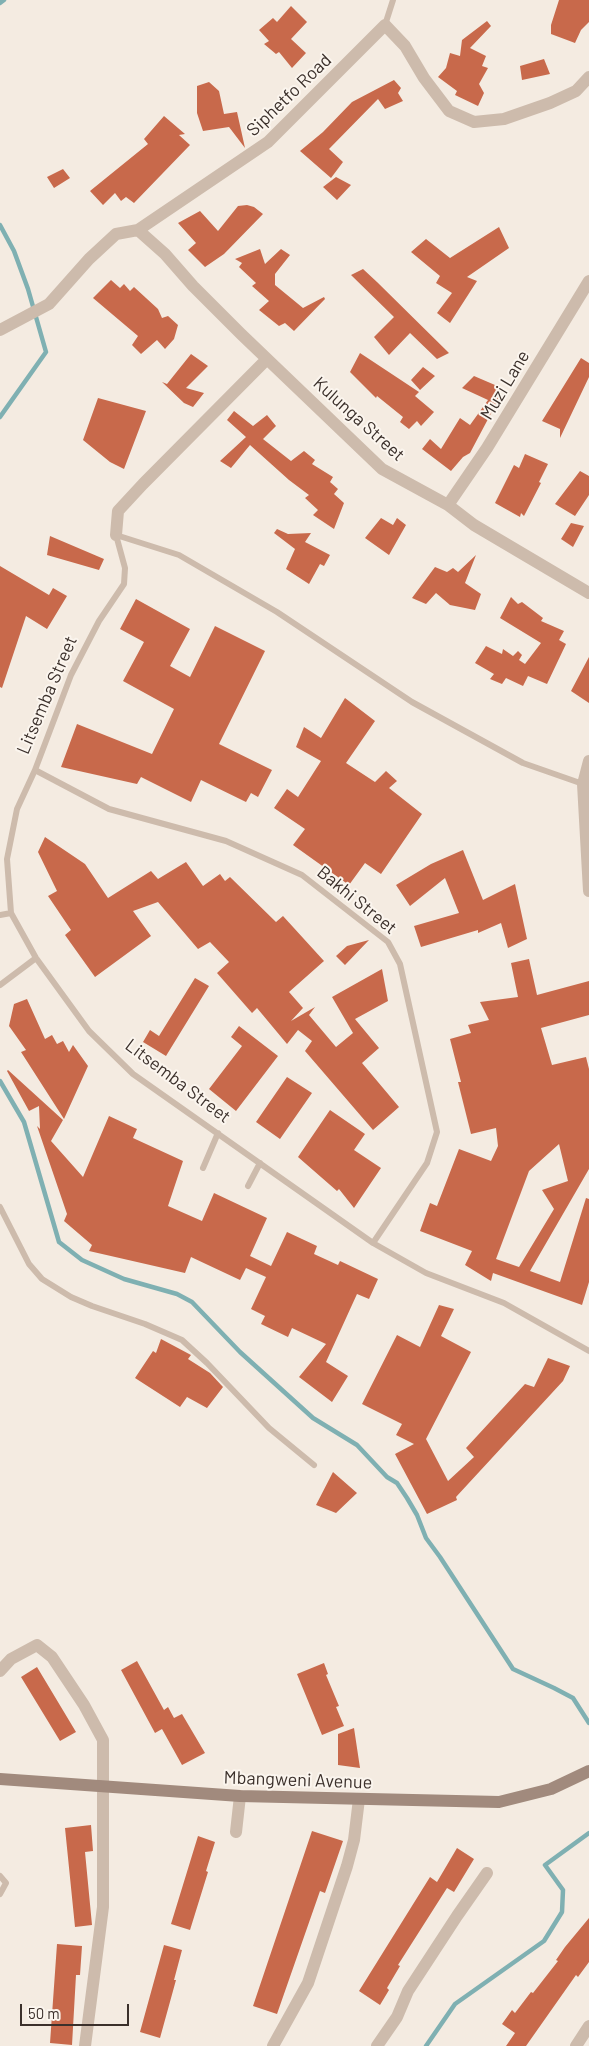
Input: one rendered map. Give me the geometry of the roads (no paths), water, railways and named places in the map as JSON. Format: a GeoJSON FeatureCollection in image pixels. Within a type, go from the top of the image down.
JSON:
{"type":"FeatureCollection","features":[{"type":"Feature","properties":{"kind":"street"},"geometry":{"type":"LineString","coordinates":[[385,25],[405,46],[424,78],[448,111],[474,122],[504,119],[550,103],[576,91],[589,77]]}},
{"type":"Feature","properties":{"kind":"street","name":"Siphetfo Road"},"geometry":{"type":"LineString","coordinates":[[0,330],[49,304],[89,258],[116,234],[138,230],[268,142],[385,25]]}},
{"type":"Feature","properties":{"kind":"street","name":"Kulunga Street"},"geometry":{"type":"LineString","coordinates":[[138,230],[165,254],[193,286],[267,359],[382,469],[448,505],[474,525],[589,593]]}},
{"type":"Feature","properties":{"kind":"street","name":"Muzi Lane"},"geometry":{"type":"LineString","coordinates":[[448,505],[487,448],[589,281]]}},
{"type":"Feature","properties":{"kind":"street","name":"Litsemba Street"},"geometry":{"type":"LineString","coordinates":[[116,535],[118,511],[267,359]]}},
{"type":"Feature","properties":{"kind":"street"},"geometry":{"type":"LineString","coordinates":[[589,762],[582,784],[589,891]]}},
{"type":"Feature","properties":{"kind":"street"},"geometry":{"type":"LineString","coordinates":[[0,1671],[12,1659],[37,1646],[52,1657],[84,1705],[103,1740],[103,1907],[85,2046]]}},
{"type":"Feature","properties":{"kind":"street","name":"Mbangweni Avenue"},"geometry":{"type":"LineString","coordinates":[[0,1779],[240,1796],[499,1802],[551,1789],[589,1771]]}},
{"type":"Feature","properties":{"kind":"street"},"geometry":{"type":"LineString","coordinates":[[236,1832],[240,1796]]}},
{"type":"Feature","properties":{"kind":"street"},"geometry":{"type":"LineString","coordinates":[[273,2046],[308,1983],[347,1866],[354,1840],[359,1799]]}},
{"type":"Feature","properties":{"kind":"street"},"geometry":{"type":"LineString","coordinates":[[378,2046],[397,2017],[408,1991],[456,1916],[487,1873]]}},
{"type":"Feature","properties":{"kind":"street"},"geometry":{"type":"LineString","coordinates":[[576,2046],[589,2026]]}},
{"type":"Feature","properties":{"kind":"lane"},"geometry":{"type":"LineString","coordinates":[[385,25],[393,0]]}},
{"type":"Feature","properties":{"kind":"lane"},"geometry":{"type":"LineString","coordinates":[[116,535],[179,555],[277,612],[412,702],[524,763],[582,784]]}},
{"type":"Feature","properties":{"kind":"lane","name":"Litsemba Street"},"geometry":{"type":"LineString","coordinates":[[116,535],[125,568],[124,584],[99,621],[71,675],[35,770],[17,809],[7,858],[11,913],[36,958],[89,1031],[133,1074],[373,1243],[426,1273],[504,1303],[589,1352]]}},
{"type":"Feature","properties":{"kind":"lane","name":"Bakhi Street"},"geometry":{"type":"LineString","coordinates":[[35,770],[109,809],[226,841],[302,875],[388,942],[400,964],[437,1132],[427,1163],[373,1243]]}},
{"type":"Feature","properties":{"kind":"lane"},"geometry":{"type":"LineString","coordinates":[[0,914],[11,913]]}},
{"type":"Feature","properties":{"kind":"lane"},"geometry":{"type":"LineString","coordinates":[[0,985],[36,958]]}},
{"type":"Feature","properties":{"kind":"lane"},"geometry":{"type":"LineString","coordinates":[[203,1168],[218,1134]]}},
{"type":"Feature","properties":{"kind":"lane"},"geometry":{"type":"LineString","coordinates":[[248,1186],[260,1163]]}},
{"type":"Feature","properties":{"kind":"lane"},"geometry":{"type":"LineString","coordinates":[[0,1207],[29,1264],[42,1279],[70,1297],[145,1324],[182,1340],[207,1363],[269,1428],[314,1465]]}},
{"type":"Feature","properties":{"kind":"lane"},"geometry":{"type":"LineString","coordinates":[[0,1876],[6,1884],[0,1894]]}},
{"type":"Feature","properties":{"kind":"waterway"},"geometry":{"type":"LineString","coordinates":[[0,3],[4,0]]}},
{"type":"Feature","properties":{"kind":"waterway"},"geometry":{"type":"LineString","coordinates":[[0,225],[14,251],[28,289],[46,352],[0,417]]}},
{"type":"Feature","properties":{"kind":"waterway"},"geometry":{"type":"LineString","coordinates":[[0,1081],[24,1122],[59,1242],[82,1260],[124,1279],[177,1294],[192,1302],[240,1352],[313,1418],[357,1445],[387,1477],[397,1483],[417,1515],[426,1538],[513,1669],[573,1698],[589,1723]]}},
{"type":"Feature","properties":{"kind":"waterway"},"geometry":{"type":"LineString","coordinates":[[426,2046],[455,2004],[544,1941],[562,1912],[563,1890],[545,1865],[589,1833]]}}]}
